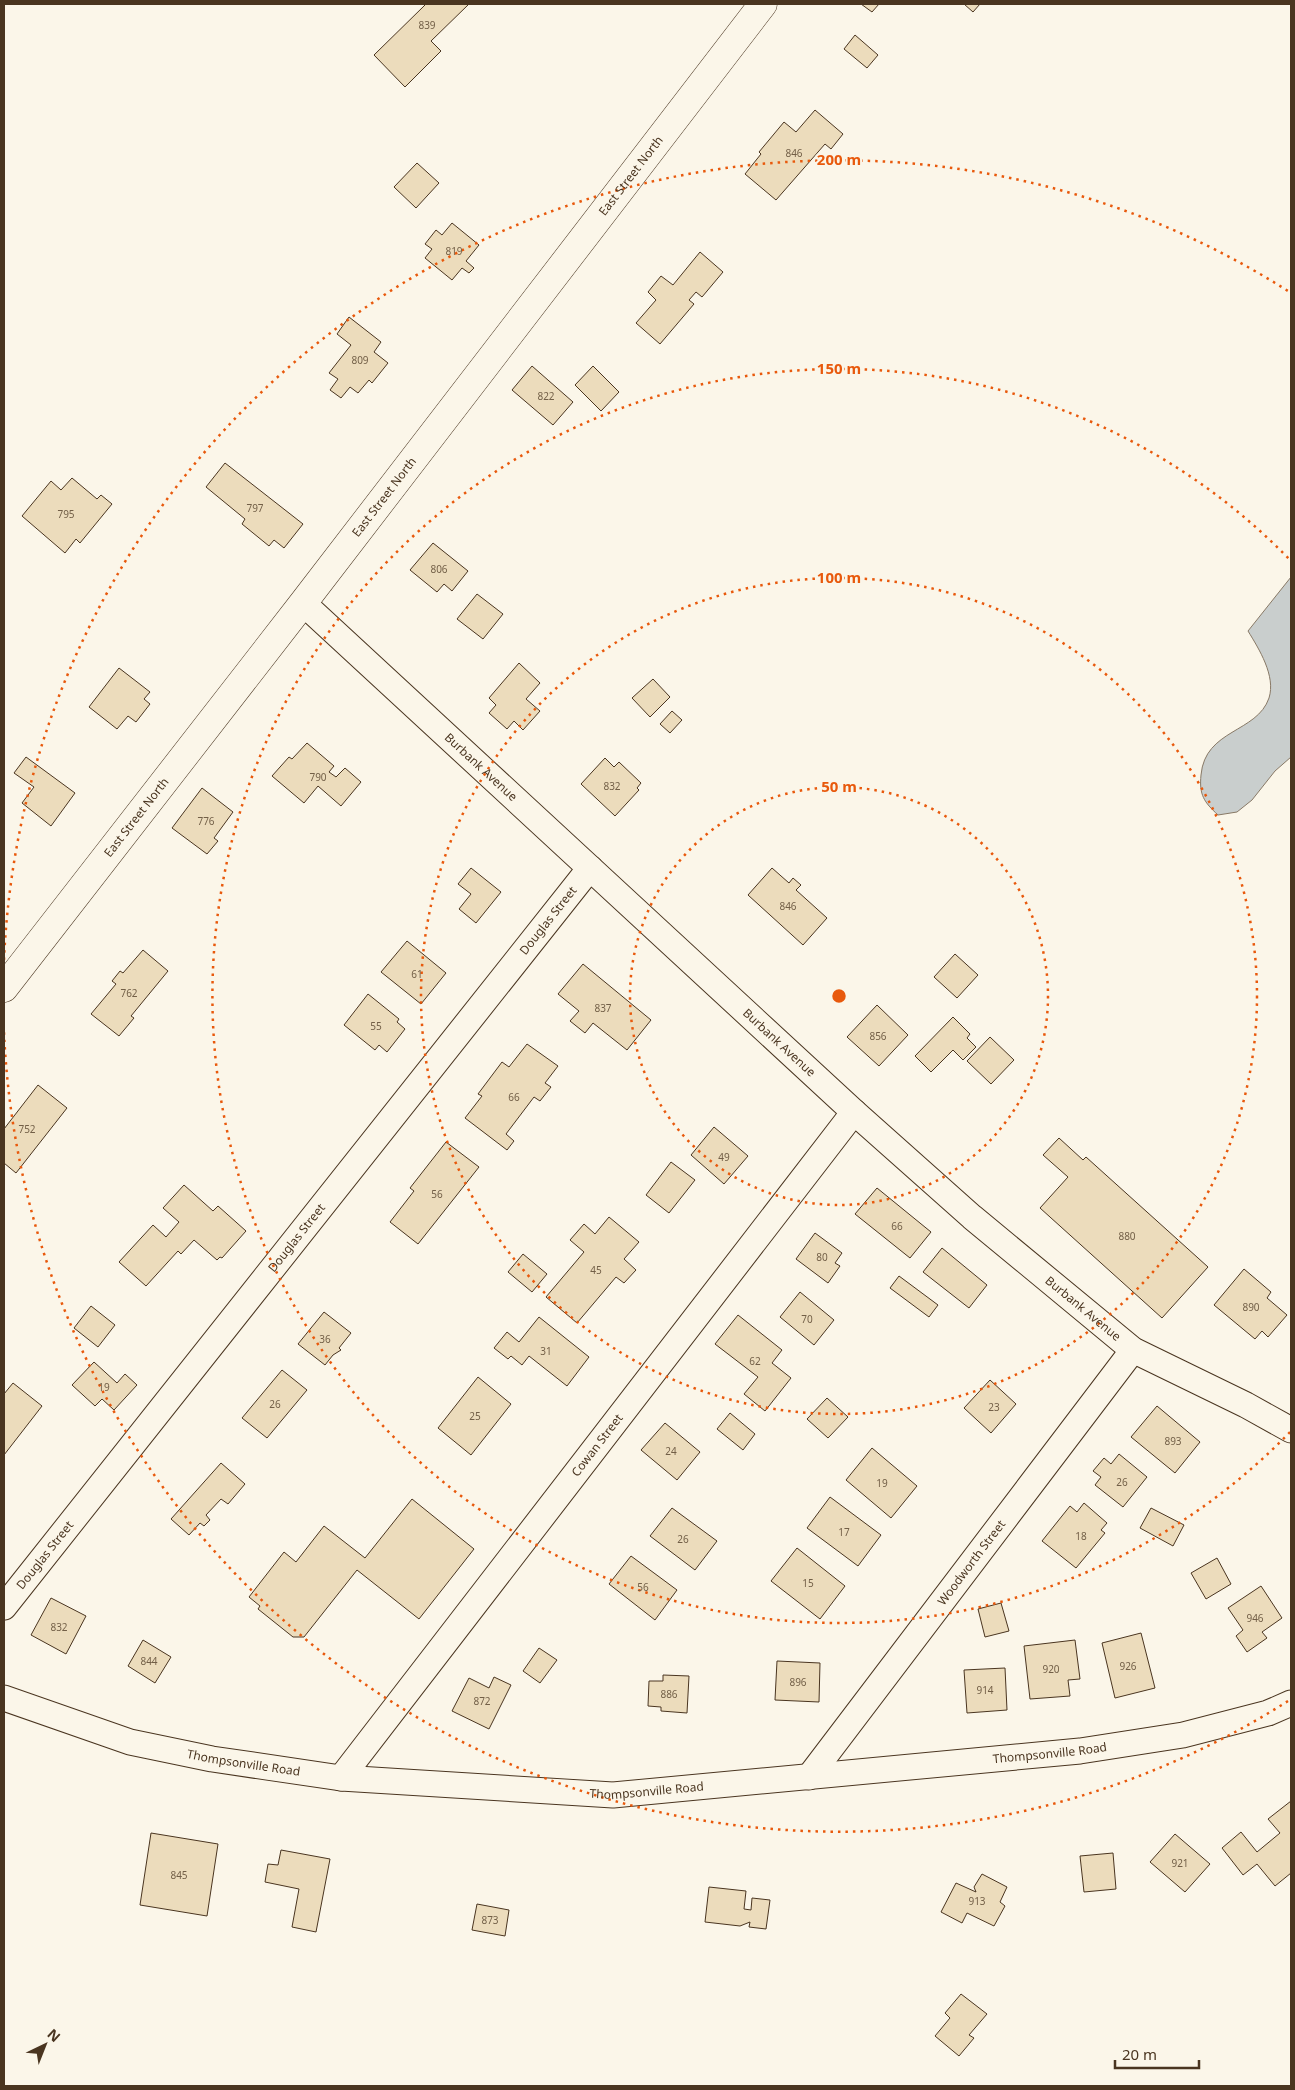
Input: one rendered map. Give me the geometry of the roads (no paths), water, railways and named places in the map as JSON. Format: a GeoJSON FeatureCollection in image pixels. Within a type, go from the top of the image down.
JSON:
{"type":"FeatureCollection","features":[{"type":"Feature","properties":{"kind":"main road","name":"East Street North"},"geometry":{"type":"LineString","coordinates":[[4,988],[304,603],[763,4]]}},
{"type":"Feature","properties":{"kind":"street","name":"Burbank Avenue"},"geometry":{"type":"LineString","coordinates":[[304,603],[854,1112],[972,1217],[1133,1350],[1246,1405],[1291,1430]]}},
{"type":"Feature","properties":{"kind":"street","name":"Douglas Street"},"geometry":{"type":"LineString","coordinates":[[4,1607],[590,868]]}},
{"type":"Feature","properties":{"kind":"street","name":"Cowan Street"},"geometry":{"type":"LineString","coordinates":[[341,1778],[854,1112]]}},
{"type":"Feature","properties":{"kind":"street","name":"Woodworth Street"},"geometry":{"type":"LineString","coordinates":[[809,1776],[1133,1350]]}},
{"type":"Feature","properties":{"kind":"street","name":"Thompsonville Road"},"geometry":{"type":"LineString","coordinates":[[4,1698],[130,1742],[212,1760],[341,1778],[613,1795],[1090,1750],[1183,1735],[1268,1713],[1291,1703]]}}]}
